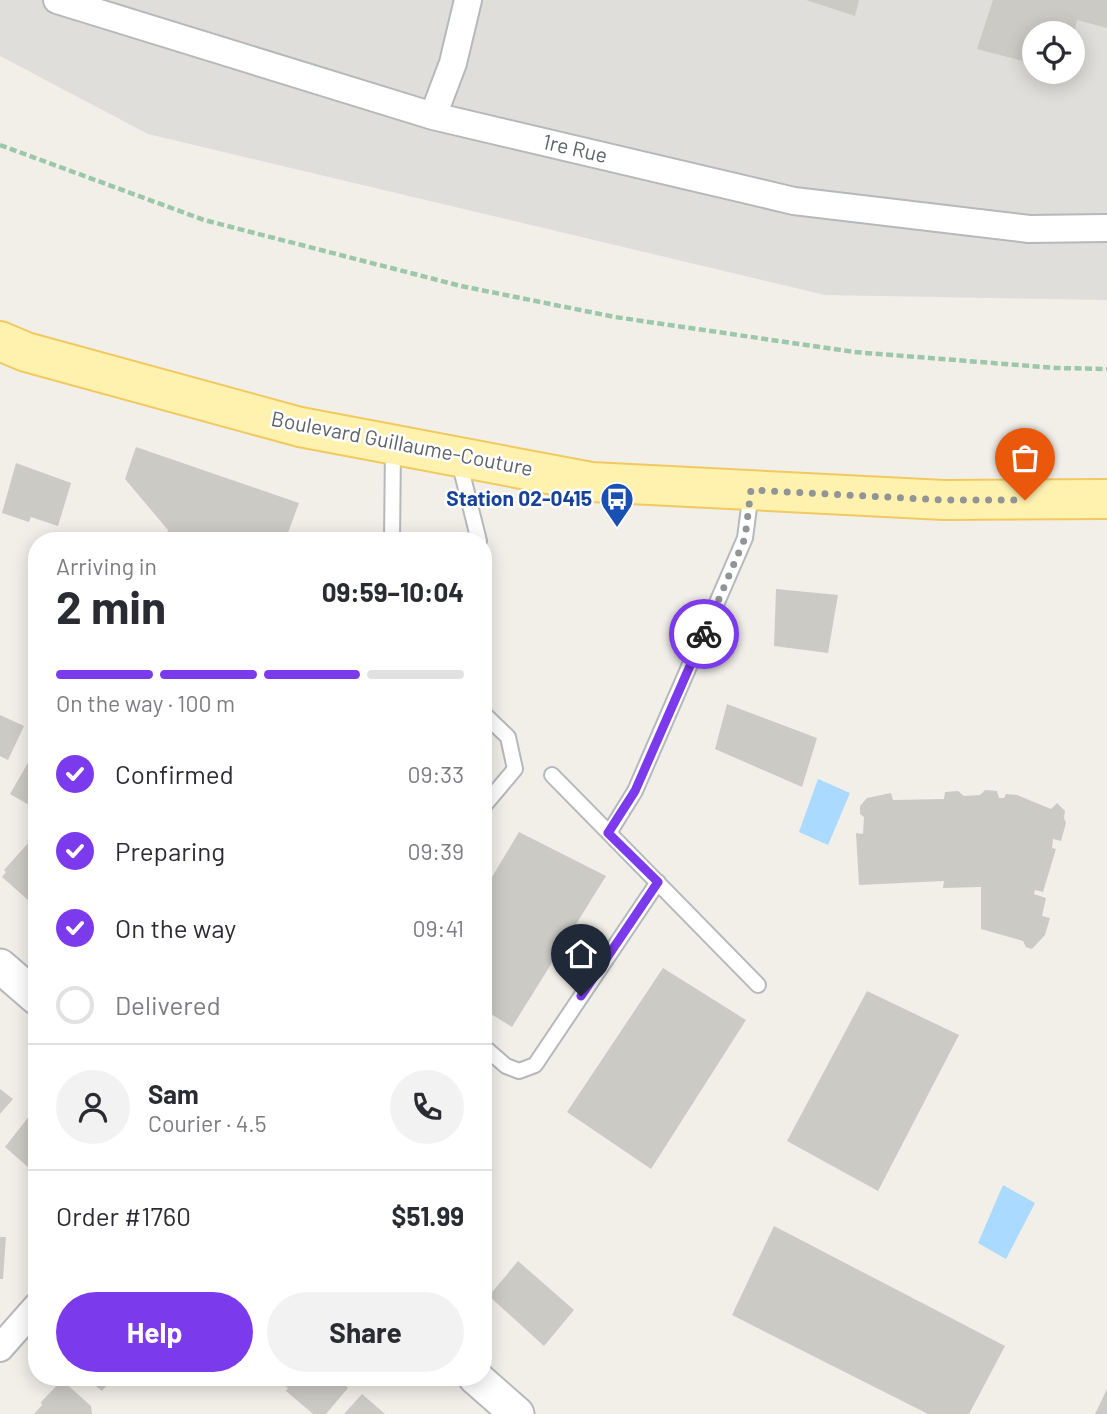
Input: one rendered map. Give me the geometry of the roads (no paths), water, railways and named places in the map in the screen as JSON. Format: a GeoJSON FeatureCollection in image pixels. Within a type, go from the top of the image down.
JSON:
{"type":"FeatureCollection","features":[{"type":"Feature","properties":{"kind":"main road","name":"Boulevard Guillaume-Couture"},"geometry":{"type":"LineString","coordinates":[[0,341],[26,352],[300,427],[591,482],[944,500],[1107,499]]}},
{"type":"Feature","properties":{"kind":"street","name":"1re Rue"},"geometry":{"type":"LineString","coordinates":[[57,0],[433,116],[794,201],[1029,229],[1107,228]]}},
{"type":"Feature","properties":{"kind":"street"},"geometry":{"type":"LineString","coordinates":[[433,116],[453,64],[468,0]]}},
{"type":"Feature","properties":{"kind":"street"},"geometry":{"type":"LineString","coordinates":[[0,966],[28,990]]}},
{"type":"Feature","properties":{"kind":"street"},"geometry":{"type":"LineString","coordinates":[[0,1348],[28,1316]]}},
{"type":"Feature","properties":{"kind":"street"},"geometry":{"type":"LineString","coordinates":[[485,1386],[517,1414]]}},
{"type":"Feature","properties":{"kind":"lane"},"geometry":{"type":"LineString","coordinates":[[393,445],[393,532]]}},
{"type":"Feature","properties":{"kind":"lane"},"geometry":{"type":"LineString","coordinates":[[458,457],[477,532]]}},
{"type":"Feature","properties":{"kind":"lane"},"geometry":{"type":"LineString","coordinates":[[608,833],[635,791],[745,538],[751,490]]}},
{"type":"Feature","properties":{"kind":"lane"},"geometry":{"type":"LineString","coordinates":[[492,722],[508,737],[515,769],[492,796]]}},
{"type":"Feature","properties":{"kind":"lane"},"geometry":{"type":"LineString","coordinates":[[552,775],[758,985]]}},
{"type":"Feature","properties":{"kind":"lane"},"geometry":{"type":"LineString","coordinates":[[492,1054],[506,1066],[519,1071],[535,1065],[658,882]]}},
{"type":"Feature","properties":{"kind":"water"},"geometry":{"type":"Polygon","coordinates":[[[818,779],[850,793],[828,845],[799,832],[818,779]]]}},
{"type":"Feature","properties":{"kind":"water"},"geometry":{"type":"Polygon","coordinates":[[[1003,1185],[1035,1203],[1006,1259],[978,1243],[1003,1185]]]}},
{"type":"Feature","properties":{"kind":"place","name":"Station 02-0415"},"geometry":{"type":"Point","coordinates":[617,529]}}]}
